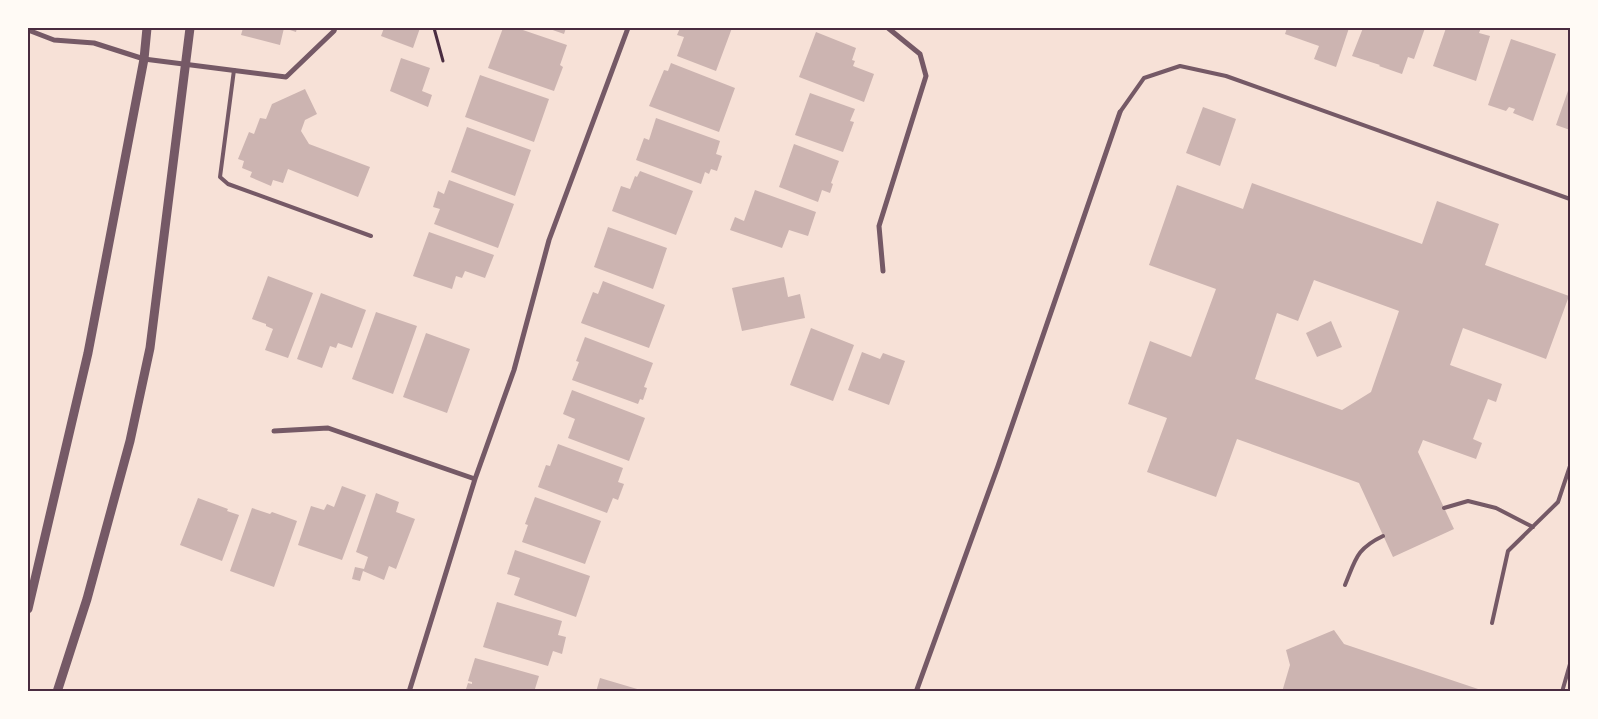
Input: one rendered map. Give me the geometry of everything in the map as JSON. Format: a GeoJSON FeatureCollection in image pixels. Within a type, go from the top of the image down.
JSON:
{"type":"FeatureCollection","features":[{"type":"Feature","properties":{"kind":"street"},"geometry":{"type":"LineString","coordinates":[[28,609],[88,353],[144,59],[147,28]]}},
{"type":"Feature","properties":{"kind":"street"},"geometry":{"type":"LineString","coordinates":[[58,692],[105,534],[130,440],[150,348],[190,28]]}},
{"type":"Feature","properties":{"kind":"street"},"geometry":{"type":"LineString","coordinates":[[28,30],[54,40],[94,43],[144,59],[286,77],[334,32],[335,28]]}},
{"type":"Feature","properties":{"kind":"street"},"geometry":{"type":"LineString","coordinates":[[409,692],[475,479],[514,370],[549,240],[628,28]]}},
{"type":"Feature","properties":{"kind":"street"},"geometry":{"type":"LineString","coordinates":[[883,271],[880,226],[926,76],[920,54],[888,28]]}},
{"type":"Feature","properties":{"kind":"street"},"geometry":{"type":"LineString","coordinates":[[916,692],[998,466],[1120,112]]}},
{"type":"Feature","properties":{"kind":"street"},"geometry":{"type":"LineString","coordinates":[[274,431],[328,428],[475,479]]}},
{"type":"Feature","properties":{"kind":"lane"},"geometry":{"type":"LineString","coordinates":[[1120,112],[1144,78],[1180,66],[1226,76],[1570,199]]}},
{"type":"Feature","properties":{"kind":"lane"},"geometry":{"type":"LineString","coordinates":[[234,70],[220,177],[228,184],[371,236]]}},
{"type":"Feature","properties":{"kind":"lane"},"geometry":{"type":"LineString","coordinates":[[1492,623],[1508,552],[1558,502],[1570,466]]}},
{"type":"Feature","properties":{"kind":"lane"},"geometry":{"type":"LineString","coordinates":[[1444,508],[1468,501],[1496,508],[1533,527]]}},
{"type":"Feature","properties":{"kind":"lane"},"geometry":{"type":"LineString","coordinates":[[1345,585],[1358,552],[1370,542],[1383,536]]}},
{"type":"Feature","properties":{"kind":"lane"},"geometry":{"type":"LineString","coordinates":[[1562,692],[1570,664]]}},
{"type":"Feature","properties":{"kind":"path"},"geometry":{"type":"LineString","coordinates":[[434,28],[443,61]]}},
{"type":"Feature","properties":{"kind":"building"},"geometry":{"type":"Polygon","coordinates":[[[243,28],[284,28],[280,45],[241,35],[243,28]]]}},
{"type":"Feature","properties":{"kind":"building"},"geometry":{"type":"Polygon","coordinates":[[[284,28],[297,28],[296,32],[284,28]]]}},
{"type":"Feature","properties":{"kind":"building"},"geometry":{"type":"Polygon","coordinates":[[[384,28],[420,28],[413,48],[381,36],[384,28]]]}},
{"type":"Feature","properties":{"kind":"building"},"geometry":{"type":"Polygon","coordinates":[[[503,28],[517,28],[567,45],[560,65],[563,67],[554,91],[488,68],[503,28]]]}},
{"type":"Feature","properties":{"kind":"building"},"geometry":{"type":"Polygon","coordinates":[[[547,28],[566,28],[564,34],[547,28]]]}},
{"type":"Feature","properties":{"kind":"building"},"geometry":{"type":"Polygon","coordinates":[[[680,28],[732,28],[716,71],[677,56],[684,37],[677,35],[680,28]]]}},
{"type":"Feature","properties":{"kind":"building"},"geometry":{"type":"Polygon","coordinates":[[[1287,28],[1349,28],[1336,67],[1314,59],[1319,46],[1285,34],[1287,28]]]}},
{"type":"Feature","properties":{"kind":"building"},"geometry":{"type":"Polygon","coordinates":[[[1363,28],[1425,28],[1414,59],[1408,57],[1402,74],[1352,56],[1363,28]]]}},
{"type":"Feature","properties":{"kind":"building"},"geometry":{"type":"Polygon","coordinates":[[[1446,28],[1481,28],[1479,33],[1490,36],[1476,81],[1433,66],[1446,28]]]}},
{"type":"Feature","properties":{"kind":"building"},"geometry":{"type":"Polygon","coordinates":[[[816,32],[856,48],[852,60],[855,61],[853,66],[874,74],[864,102],[799,77],[816,32]]]}},
{"type":"Feature","properties":{"kind":"building"},"geometry":{"type":"Polygon","coordinates":[[[1511,39],[1556,54],[1533,121],[1513,113],[1515,109],[1509,107],[1506,111],[1488,105],[1511,39]]]}},
{"type":"Feature","properties":{"kind":"building"},"geometry":{"type":"Polygon","coordinates":[[[401,58],[430,68],[422,91],[432,95],[428,107],[390,91],[401,58]]]}},
{"type":"Feature","properties":{"kind":"building"},"geometry":{"type":"Polygon","coordinates":[[[671,63],[735,88],[719,132],[649,106],[664,70],[668,71],[671,63]]]}},
{"type":"Feature","properties":{"kind":"building"},"geometry":{"type":"Polygon","coordinates":[[[480,75],[549,99],[534,142],[465,117],[480,75]]]}},
{"type":"Feature","properties":{"kind":"building"},"geometry":{"type":"Polygon","coordinates":[[[1570,85],[1570,130],[1556,125],[1570,85]]]}},
{"type":"Feature","properties":{"kind":"building"},"geometry":{"type":"Polygon","coordinates":[[[305,89],[317,114],[305,120],[301,131],[309,144],[370,167],[358,197],[288,169],[283,183],[273,180],[271,186],[250,177],[252,172],[242,168],[244,161],[238,159],[249,132],[254,134],[260,118],[266,119],[272,104],[305,89]]]}},
{"type":"Feature","properties":{"kind":"building"},"geometry":{"type":"Polygon","coordinates":[[[810,93],[855,109],[850,121],[854,122],[843,152],[795,135],[810,93]]]}},
{"type":"Feature","properties":{"kind":"building"},"geometry":{"type":"Polygon","coordinates":[[[1203,107],[1236,119],[1220,166],[1186,153],[1203,107]]]}},
{"type":"Feature","properties":{"kind":"building"},"geometry":{"type":"Polygon","coordinates":[[[656,118],[720,141],[716,154],[722,156],[717,171],[711,169],[709,174],[705,172],[701,184],[636,160],[644,138],[649,140],[656,118]]]}},
{"type":"Feature","properties":{"kind":"building"},"geometry":{"type":"Polygon","coordinates":[[[467,127],[531,150],[515,196],[451,172],[467,127]]]}},
{"type":"Feature","properties":{"kind":"building"},"geometry":{"type":"Polygon","coordinates":[[[794,144],[839,161],[831,183],[833,184],[830,193],[822,190],[818,202],[779,187],[794,144]]]}},
{"type":"Feature","properties":{"kind":"building"},"geometry":{"type":"Polygon","coordinates":[[[640,171],[693,191],[676,235],[612,211],[621,186],[630,189],[635,176],[637,177],[640,171]]]}},
{"type":"Feature","properties":{"kind":"building"},"geometry":{"type":"Polygon","coordinates":[[[449,180],[514,204],[498,248],[434,224],[440,209],[433,207],[438,191],[444,194],[449,180]]]}},
{"type":"Feature","properties":{"kind":"building"},"geometry":{"type":"Polygon","coordinates":[[[1252,183],[1422,244],[1437,201],[1499,224],[1485,265],[1569,296],[1546,359],[1463,328],[1450,365],[1502,384],[1496,402],[1488,399],[1473,439],[1482,443],[1476,459],[1423,440],[1418,452],[1454,529],[1393,557],[1359,483],[1237,439],[1216,497],[1147,472],[1167,418],[1128,404],[1150,341],[1191,357],[1216,289],[1149,265],[1177,185],[1243,209],[1252,183]],[[1314,280],[1298,321],[1277,313],[1255,379],[1342,410],[1371,392],[1399,311],[1314,280]]]}},
{"type":"Feature","properties":{"kind":"building"},"geometry":{"type":"Polygon","coordinates":[[[755,190],[816,212],[808,236],[789,230],[782,248],[730,230],[735,217],[744,221],[755,190]]]}},
{"type":"Feature","properties":{"kind":"building"},"geometry":{"type":"Polygon","coordinates":[[[608,227],[667,248],[653,289],[594,267],[608,227]]]}},
{"type":"Feature","properties":{"kind":"building"},"geometry":{"type":"Polygon","coordinates":[[[429,232],[494,255],[485,278],[465,271],[462,278],[456,276],[452,289],[413,276],[429,232]]]}},
{"type":"Feature","properties":{"kind":"building"},"geometry":{"type":"Polygon","coordinates":[[[268,276],[313,293],[288,358],[265,350],[273,329],[266,326],[266,324],[252,319],[268,276]]]}},
{"type":"Feature","properties":{"kind":"building"},"geometry":{"type":"Polygon","coordinates":[[[784,277],[788,297],[800,294],[805,318],[742,331],[732,288],[784,277]]]}},
{"type":"Feature","properties":{"kind":"building"},"geometry":{"type":"Polygon","coordinates":[[[603,281],[665,305],[649,348],[581,323],[593,292],[598,294],[603,281]]]}},
{"type":"Feature","properties":{"kind":"building"},"geometry":{"type":"Polygon","coordinates":[[[321,293],[366,310],[352,348],[338,343],[336,348],[330,346],[322,368],[297,359],[321,293]]]}},
{"type":"Feature","properties":{"kind":"building"},"geometry":{"type":"Polygon","coordinates":[[[376,312],[417,326],[393,394],[352,379],[376,312]]]}},
{"type":"Feature","properties":{"kind":"building"},"geometry":{"type":"Polygon","coordinates":[[[1331,321],[1342,347],[1317,357],[1306,333],[1331,321]]]}},
{"type":"Feature","properties":{"kind":"building"},"geometry":{"type":"Polygon","coordinates":[[[811,328],[854,345],[833,401],[790,385],[811,328]]]}},
{"type":"Feature","properties":{"kind":"building"},"geometry":{"type":"Polygon","coordinates":[[[426,333],[470,349],[447,413],[403,397],[426,333]]]}},
{"type":"Feature","properties":{"kind":"building"},"geometry":{"type":"Polygon","coordinates":[[[585,337],[653,363],[644,387],[647,388],[643,400],[640,399],[638,404],[572,380],[579,362],[576,361],[585,337]]]}},
{"type":"Feature","properties":{"kind":"building"},"geometry":{"type":"Polygon","coordinates":[[[862,352],[880,359],[883,353],[905,361],[889,405],[848,390],[862,352]]]}},
{"type":"Feature","properties":{"kind":"building"},"geometry":{"type":"Polygon","coordinates":[[[572,390],[645,418],[629,461],[568,438],[575,419],[563,414],[572,390]]]}},
{"type":"Feature","properties":{"kind":"building"},"geometry":{"type":"Polygon","coordinates":[[[558,444],[623,468],[618,482],[624,484],[618,500],[613,498],[607,513],[538,487],[546,465],[550,466],[558,444]]]}},
{"type":"Feature","properties":{"kind":"building"},"geometry":{"type":"Polygon","coordinates":[[[342,486],[366,495],[342,560],[298,545],[311,506],[324,510],[327,504],[334,507],[342,486]]]}},
{"type":"Feature","properties":{"kind":"building"},"geometry":{"type":"Polygon","coordinates":[[[376,493],[399,502],[396,512],[415,519],[396,569],[389,566],[384,580],[363,571],[360,581],[352,579],[355,567],[364,569],[368,557],[356,552],[376,493]]]}},
{"type":"Feature","properties":{"kind":"building"},"geometry":{"type":"Polygon","coordinates":[[[535,497],[601,521],[585,564],[522,542],[528,525],[525,524],[535,497]]]}},
{"type":"Feature","properties":{"kind":"building"},"geometry":{"type":"Polygon","coordinates":[[[198,498],[239,515],[222,561],[180,545],[198,498]]]}},
{"type":"Feature","properties":{"kind":"building"},"geometry":{"type":"Polygon","coordinates":[[[252,508],[270,514],[272,512],[297,521],[274,587],[230,571],[252,508]]]}},
{"type":"Feature","properties":{"kind":"building"},"geometry":{"type":"Polygon","coordinates":[[[515,550],[590,576],[576,617],[514,595],[520,578],[507,574],[515,550]]]}},
{"type":"Feature","properties":{"kind":"building"},"geometry":{"type":"Polygon","coordinates":[[[497,602],[562,621],[558,635],[566,637],[562,654],[553,651],[548,666],[483,647],[497,602]]]}},
{"type":"Feature","properties":{"kind":"building"},"geometry":{"type":"Polygon","coordinates":[[[1334,630],[1344,644],[1487,692],[1282,692],[1290,665],[1286,650],[1334,630]]]}},
{"type":"Feature","properties":{"kind":"building"},"geometry":{"type":"Polygon","coordinates":[[[475,658],[539,676],[534,692],[465,692],[468,683],[472,684],[472,682],[468,681],[475,658]]]}},
{"type":"Feature","properties":{"kind":"building"},"geometry":{"type":"Polygon","coordinates":[[[600,678],[644,691],[644,692],[596,692],[600,678]]]}}]}
